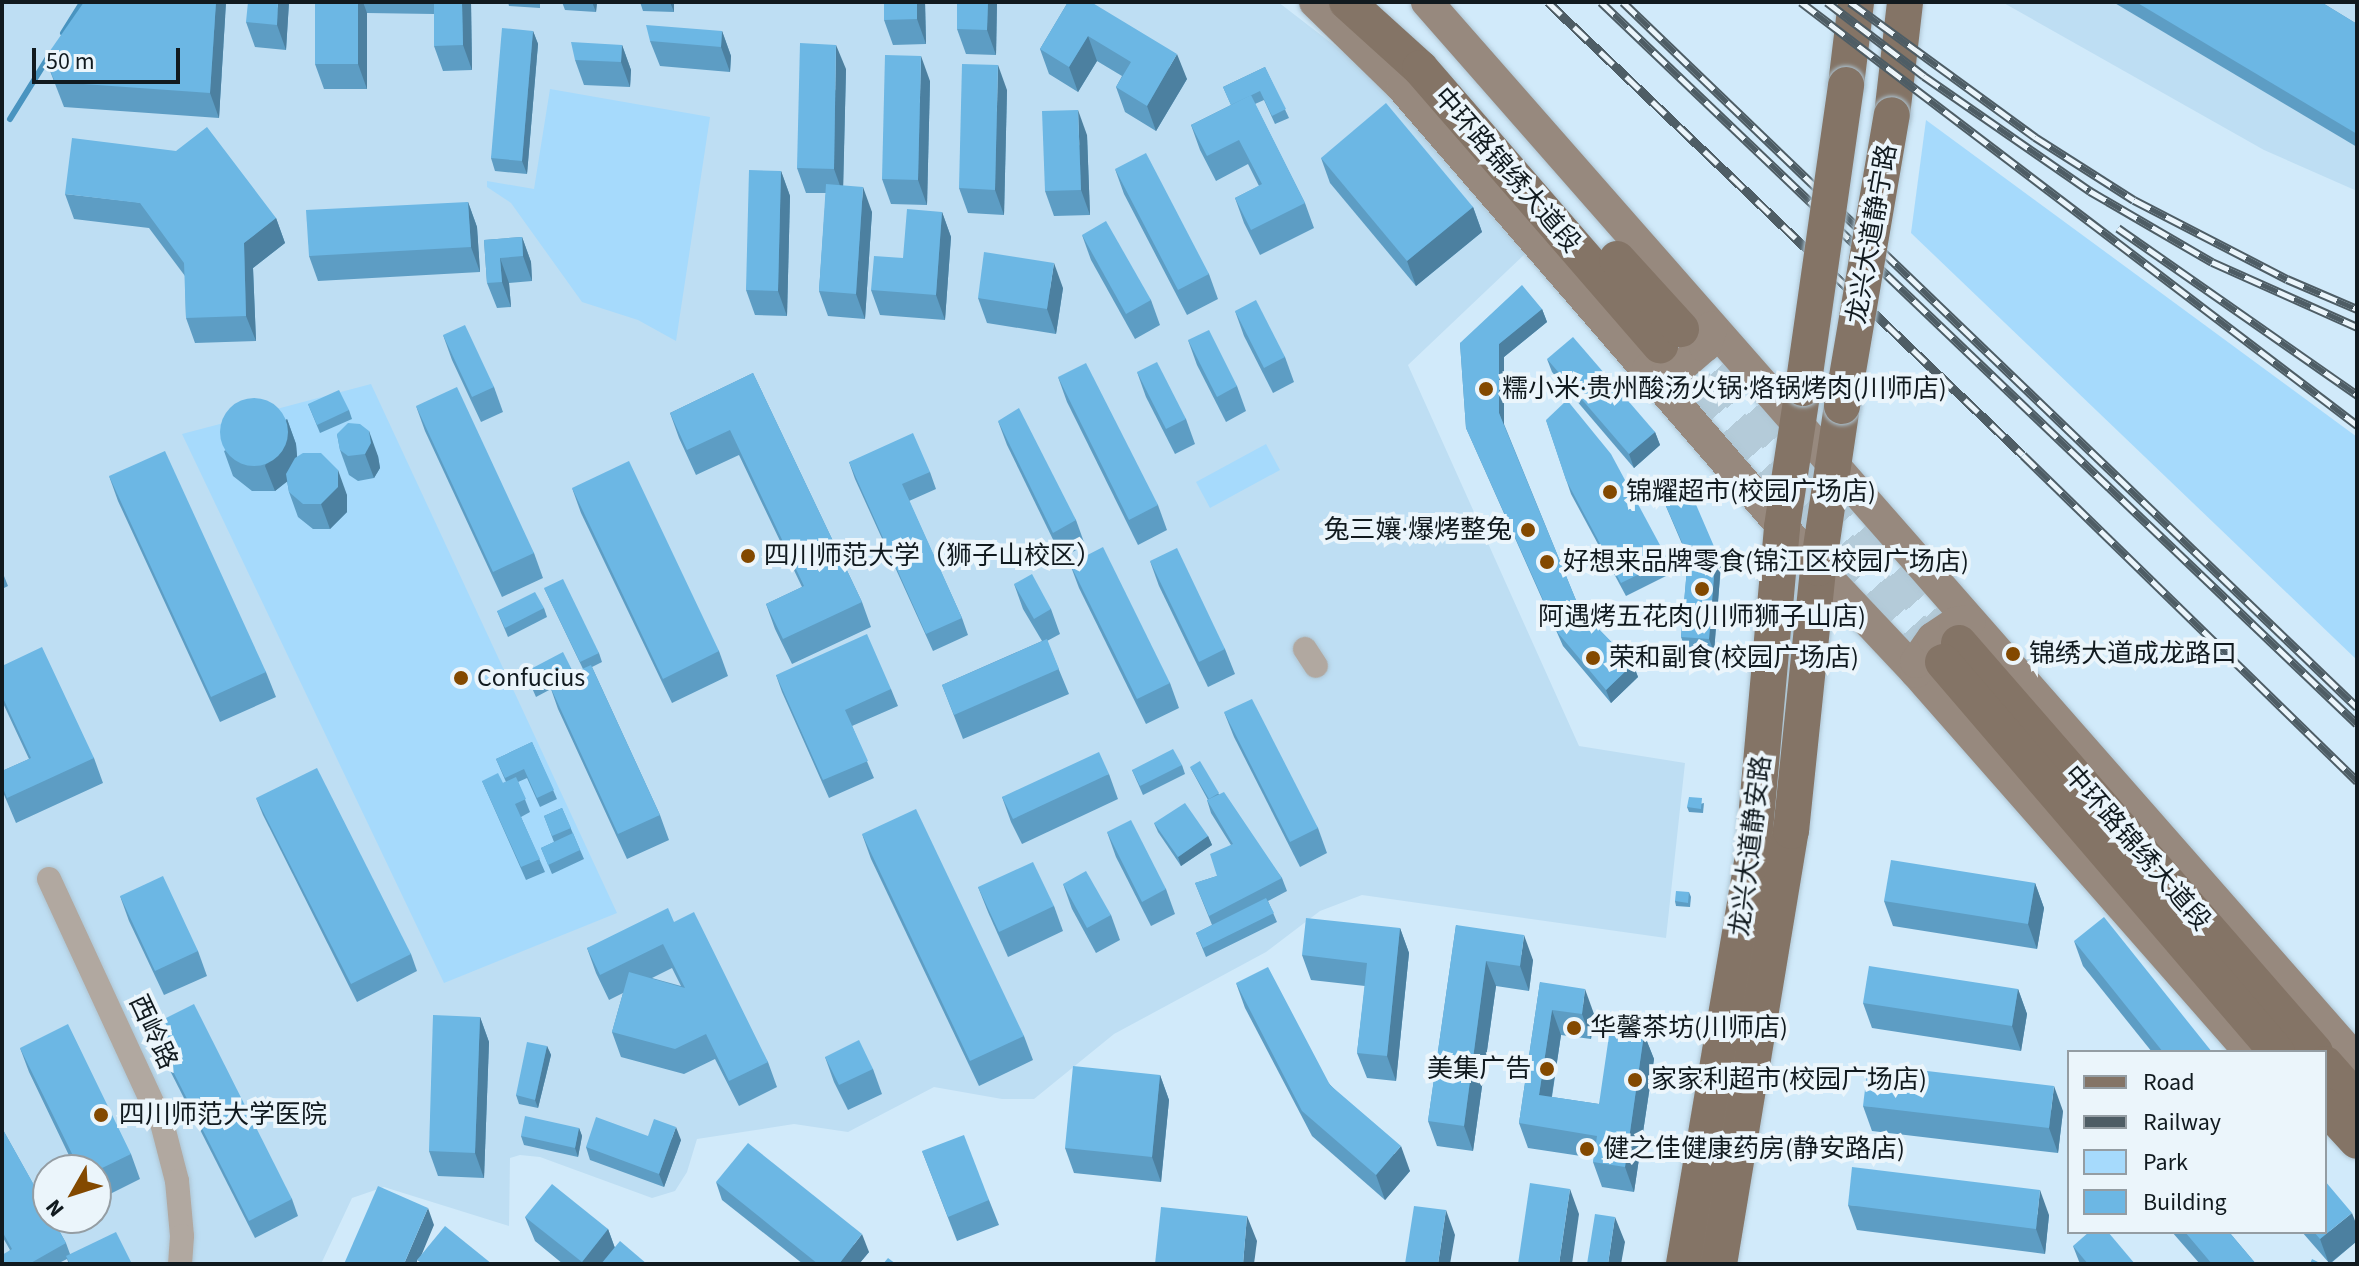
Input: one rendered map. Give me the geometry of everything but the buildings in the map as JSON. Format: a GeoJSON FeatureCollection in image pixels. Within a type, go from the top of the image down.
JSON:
{"type":"FeatureCollection","features":[{"type":"Feature","properties":{"kind":"main road"},"geometry":{"type":"LineString","coordinates":[[1315,2],[1675,342],[1799,426],[1833,466],[1947,649],[2248,1050]]}},
{"type":"Feature","properties":{"kind":"main road","name":"中环路锦绣大道段"},"geometry":{"type":"LineString","coordinates":[[1347,2],[1420,68],[1675,342]]}},
{"type":"Feature","properties":{"kind":"main road","name":"中环路锦绣大道段"},"geometry":{"type":"LineString","coordinates":[[1382,2],[1675,342]]}},
{"type":"Feature","properties":{"kind":"main road"},"geometry":{"type":"LineString","coordinates":[[1427,2],[1675,342],[1782,527],[1818,568],[1947,649],[2357,1061]]}},
{"type":"Feature","properties":{"kind":"main road","name":"龙兴大道静宁路"},"geometry":{"type":"LineString","coordinates":[[1799,426],[1856,2]]}},
{"type":"Feature","properties":{"kind":"main road","name":"龙兴大道静宁路"},"geometry":{"type":"LineString","coordinates":[[1833,466],[1892,115],[1905,2]]}},
{"type":"Feature","properties":{"kind":"main road","name":"龙兴大道静安路"},"geometry":{"type":"LineString","coordinates":[[1684,1264],[1757,828],[1782,527],[1799,426]]}},
{"type":"Feature","properties":{"kind":"main road","name":"龙兴大道静安路"},"geometry":{"type":"LineString","coordinates":[[1719,1264],[1791,831],[1818,568],[1833,466]]}},
{"type":"Feature","properties":{"kind":"main road","name":"中环路锦绣大道段"},"geometry":{"type":"LineString","coordinates":[[1947,649],[2275,1050]]}},
{"type":"Feature","properties":{"kind":"main road","name":"中环路锦绣大道段"},"geometry":{"type":"LineString","coordinates":[[1947,649],[2313,1050]]}},
{"type":"Feature","properties":{"kind":"main road"},"geometry":{"type":"LineString","coordinates":[[2327,1066],[2357,1100]]}},
{"type":"Feature","properties":{"kind":"main road"},"geometry":{"type":"LineString","coordinates":[[2327,1108],[2357,1141]]}},
{"type":"Feature","properties":{"kind":"main road"},"geometry":{"type":"LineString","coordinates":[[2327,1129],[2357,1157]]}},
{"type":"Feature","properties":{"kind":"street","name":"西岭路"},"geometry":{"type":"LineString","coordinates":[[49,879],[139,1066],[162,1123],[177,1181],[182,1236],[180,1264]]}},
{"type":"Feature","properties":{"kind":"shaded area","name":"四川师范大学（狮子山校区）"},"geometry":{"type":"Polygon","coordinates":[[[2,2],[1278,2],[1382,82],[1527,252],[1408,365],[1579,746],[1685,763],[1666,938],[1362,895],[1320,911],[1266,952],[1114,1034],[1034,1099],[1002,1099],[934,1087],[848,1132],[794,1124],[697,1139],[687,1172],[675,1191],[652,1198],[540,1157],[520,1155],[510,1158],[509,1226],[384,1187],[352,1198],[321,1264],[190,1264],[188,1179],[170,1234],[168,1264],[2,1264],[2,2]]]}},
{"type":"Feature","properties":{"kind":"shaded area"},"geometry":{"type":"Polygon","coordinates":[[[2002,2],[2357,4],[2357,191],[2264,150],[2002,2]]]}},
{"type":"Feature","properties":{"kind":"green space"},"geometry":{"type":"Polygon","coordinates":[[[550,89],[710,117],[676,341],[638,320],[582,302],[511,203],[487,187],[487,181],[534,189],[550,89]]]}},
{"type":"Feature","properties":{"kind":"green space"},"geometry":{"type":"Polygon","coordinates":[[[1926,120],[2357,437],[2357,660],[1911,233],[1926,120]]]}},
{"type":"Feature","properties":{"kind":"green space"},"geometry":{"type":"Polygon","coordinates":[[[371,384],[617,913],[444,983],[182,434],[371,384]]]}},
{"type":"Feature","properties":{"kind":"green space"},"geometry":{"type":"Polygon","coordinates":[[[1266,444],[1280,470],[1210,508],[1196,482],[1266,444]]]}},
{"type":"Feature","properties":{"kind":"waterway"},"geometry":{"type":"LineString","coordinates":[[63,33],[82,2]]}},
{"type":"Feature","properties":{"kind":"waterway"},"geometry":{"type":"LineString","coordinates":[[10,119],[49,56]]}},
{"type":"Feature","properties":{"kind":"tunnel"},"geometry":{"type":"LineString","coordinates":[[1681,329],[1937,618]]}},
{"type":"Feature","properties":{"kind":"tunnel"},"geometry":{"type":"LineString","coordinates":[[1660,345],[1942,661]]}},
{"type":"Feature","properties":{"kind":"railway"},"geometry":{"type":"LineString","coordinates":[[1548,2],[2023,455],[2357,781]]}},
{"type":"Feature","properties":{"kind":"railway"},"geometry":{"type":"LineString","coordinates":[[1601,2],[2357,724]]}},
{"type":"Feature","properties":{"kind":"railway"},"geometry":{"type":"LineString","coordinates":[[1623,2],[2357,707]]}},
{"type":"Feature","properties":{"kind":"railway"},"geometry":{"type":"LineString","coordinates":[[1801,2],[2357,425]]}},
{"type":"Feature","properties":{"kind":"railway"},"geometry":{"type":"LineString","coordinates":[[1827,2],[1924,76],[2090,191],[2212,262],[2357,327]]}},
{"type":"Feature","properties":{"kind":"railway"},"geometry":{"type":"LineString","coordinates":[[1850,2],[2035,137],[2134,200],[2287,279],[2357,309]]}},
{"type":"Feature","properties":{"kind":"railway"},"geometry":{"type":"LineString","coordinates":[[2118,228],[2357,395]]}},
{"type":"Feature","properties":{"kind":"place","name":"糯小米·贵州酸汤火锅·烙锅烤肉(川师店)"},"geometry":{"type":"Point","coordinates":[1486,389]}},
{"type":"Feature","properties":{"kind":"place","name":"锦耀超市(校园广场店)"},"geometry":{"type":"Point","coordinates":[1610,492]}},
{"type":"Feature","properties":{"kind":"place","name":"兔三孃·爆烤整兔"},"geometry":{"type":"Point","coordinates":[1528,530]}},
{"type":"Feature","properties":{"kind":"place","name":"四川师范大学（狮子山校区）"},"geometry":{"type":"Point","coordinates":[748,556]}},
{"type":"Feature","properties":{"kind":"place","name":"好想来品牌零食(锦江区校园广场店)"},"geometry":{"type":"Point","coordinates":[1547,562]}},
{"type":"Feature","properties":{"kind":"place","name":"阿遇烤五花肉(川师狮子山店)"},"geometry":{"type":"Point","coordinates":[1702,589]}},
{"type":"Feature","properties":{"kind":"place","name":"锦绣大道成龙路口"},"geometry":{"type":"Point","coordinates":[2013,654]}},
{"type":"Feature","properties":{"kind":"place","name":"荣和副食(校园广场店)"},"geometry":{"type":"Point","coordinates":[1593,658]}},
{"type":"Feature","properties":{"kind":"place","name":"Confucius"},"geometry":{"type":"Point","coordinates":[461,678]}},
{"type":"Feature","properties":{"kind":"place","name":"华馨茶坊(川师店)"},"geometry":{"type":"Point","coordinates":[1574,1028]}},
{"type":"Feature","properties":{"kind":"place","name":"美集广告"},"geometry":{"type":"Point","coordinates":[1547,1069]}},
{"type":"Feature","properties":{"kind":"place","name":"家家利超市(校园广场店)"},"geometry":{"type":"Point","coordinates":[1635,1080]}},
{"type":"Feature","properties":{"kind":"place","name":"四川师范大学医院"},"geometry":{"type":"Point","coordinates":[101,1115]}},
{"type":"Feature","properties":{"kind":"place","name":"健之佳健康药房(静安路店)"},"geometry":{"type":"Point","coordinates":[1587,1149]}}]}
